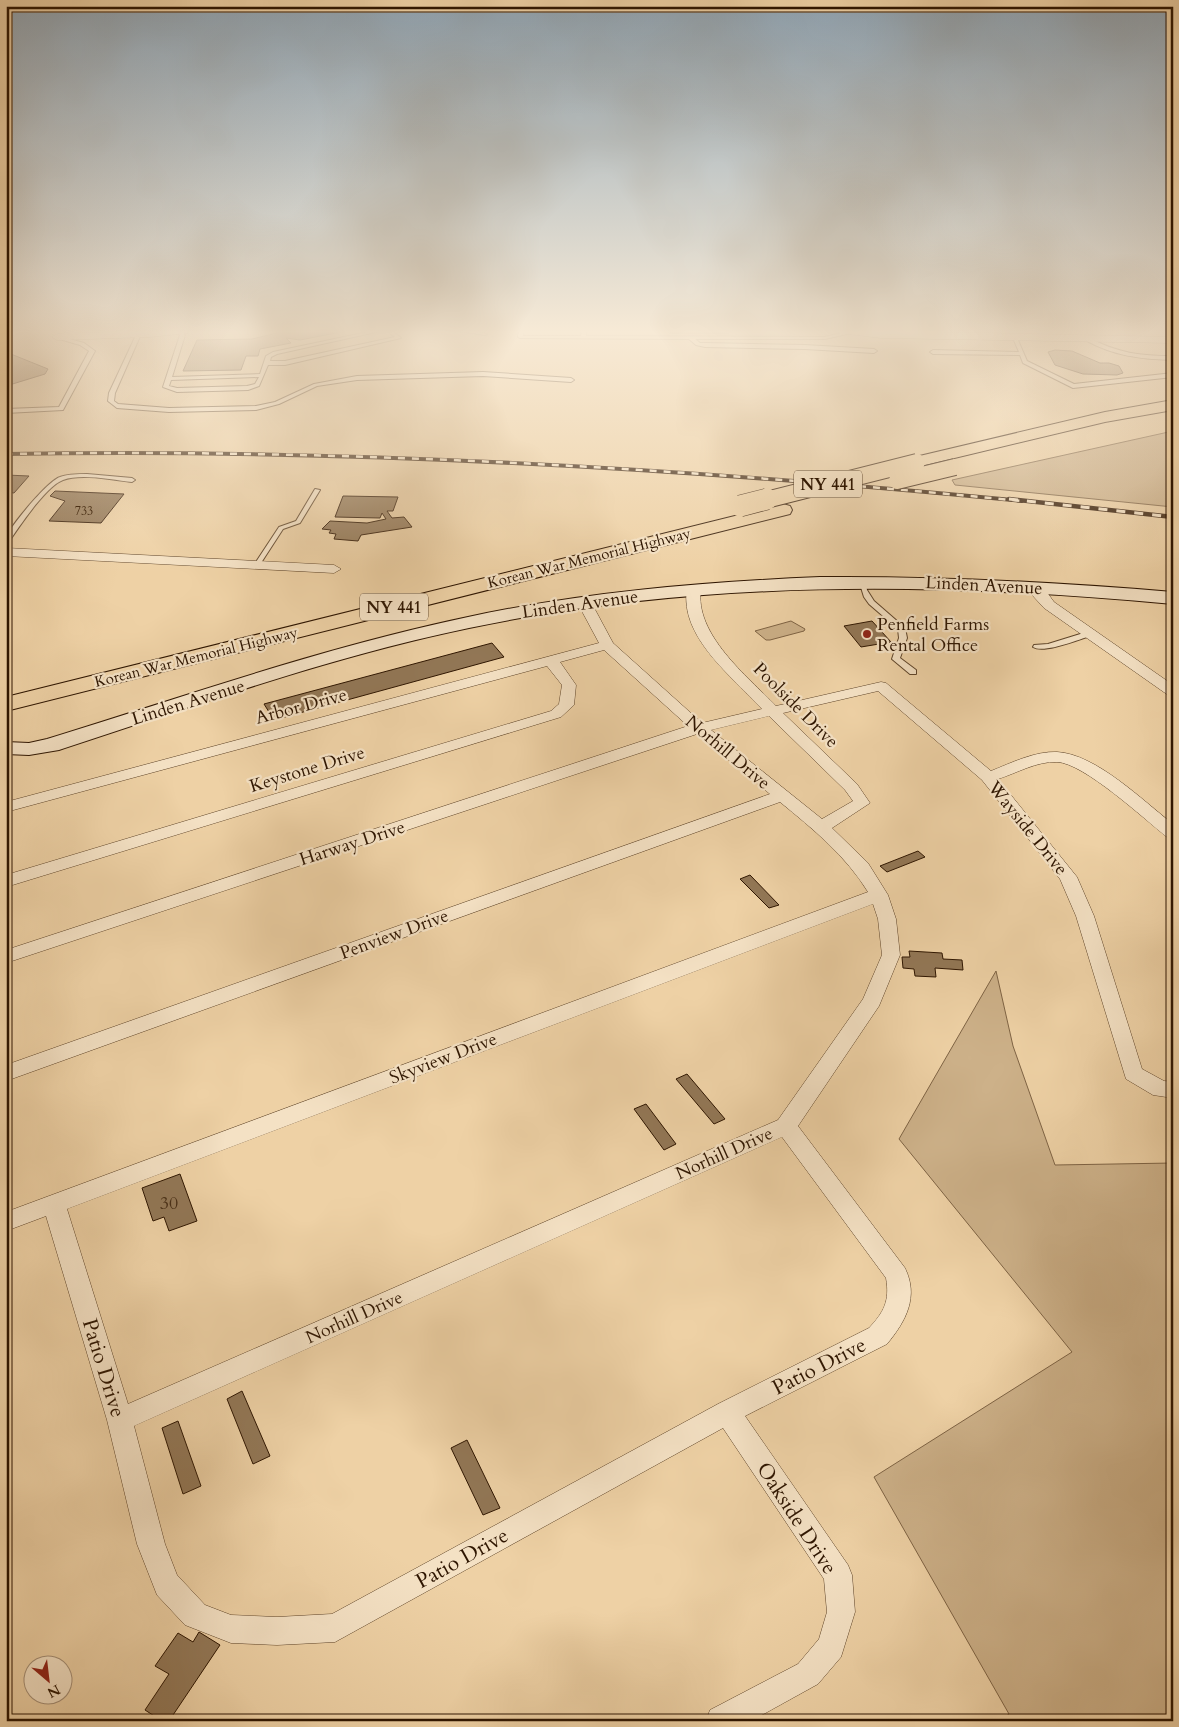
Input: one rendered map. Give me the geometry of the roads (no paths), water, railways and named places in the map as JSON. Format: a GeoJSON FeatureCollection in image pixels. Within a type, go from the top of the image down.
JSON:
{"type":"FeatureCollection","features":[{"type":"Feature","properties":{"kind":"main road","name":"Korean War Memorial Highway"},"geometry":{"type":"LineString","coordinates":[[6,687],[917,462],[1105,417],[1141,411]]}},
{"type":"Feature","properties":{"kind":"main road","name":"Korean War Memorial Highway"},"geometry":{"type":"LineString","coordinates":[[6,704],[954,467],[1146,423],[1173,419]]}},
{"type":"Feature","properties":{"kind":"street"},"geometry":{"type":"LineString","coordinates":[[6,552],[334,569]]}},
{"type":"Feature","properties":{"kind":"street","name":"Linden Avenue"},"geometry":{"type":"LineString","coordinates":[[8,750],[50,745],[317,662],[428,631],[584,602],[694,589],[862,581],[951,582],[1173,598]]}},
{"type":"Feature","properties":{"kind":"street"},"geometry":{"type":"LineString","coordinates":[[1036,587],[1049,605],[1173,692]]}},
{"type":"Feature","properties":{"kind":"street","name":"Poolside Drive"},"geometry":{"type":"LineString","coordinates":[[694,589],[692,601],[701,631],[716,651],[798,737],[852,787],[862,803],[821,827]]}},
{"type":"Feature","properties":{"kind":"street","name":"Norhill Drive"},"geometry":{"type":"LineString","coordinates":[[120,1420],[786,1126],[872,1001],[891,954],[887,919],[879,895],[862,867],[821,827],[699,728],[607,645],[584,602]]}},
{"type":"Feature","properties":{"kind":"street","name":"Arbor Drive"},"geometry":{"type":"LineString","coordinates":[[6,807],[607,645]]}},
{"type":"Feature","properties":{"kind":"street","name":"Keystone Drive"},"geometry":{"type":"LineString","coordinates":[[6,881],[556,714],[566,705],[569,686],[550,659]]}},
{"type":"Feature","properties":{"kind":"street","name":"Wayside Drive"},"geometry":{"type":"LineString","coordinates":[[773,710],[881,686],[988,777],[1068,877],[1085,916],[1133,1074],[1160,1089],[1173,1090]]}},
{"type":"Feature","properties":{"kind":"street","name":"Harway Drive"},"geometry":{"type":"LineString","coordinates":[[6,957],[699,728],[773,710]]}},
{"type":"Feature","properties":{"kind":"street"},"geometry":{"type":"LineString","coordinates":[[988,777],[1047,758],[1068,758],[1087,768],[1173,833]]}},
{"type":"Feature","properties":{"kind":"street","name":"Penview Drive"},"geometry":{"type":"LineString","coordinates":[[6,1073],[781,796]]}},
{"type":"Feature","properties":{"kind":"street","name":"Skyview Drive"},"geometry":{"type":"LineString","coordinates":[[6,1222],[879,895]]}},
{"type":"Feature","properties":{"kind":"street","name":"Patio Drive"},"geometry":{"type":"LineString","coordinates":[[54,1204],[120,1420],[151,1544],[167,1585],[194,1615],[231,1629],[277,1631],[335,1628],[727,1412],[878,1336],[896,1317],[902,1296],[897,1275],[786,1126]]}},
{"type":"Feature","properties":{"kind":"street","name":"Oakside Drive"},"geometry":{"type":"LineString","coordinates":[[721,1721],[808,1674],[830,1647],[841,1612],[838,1575],[727,1412]]}},
{"type":"Feature","properties":{"kind":"lane"},"geometry":{"type":"LineString","coordinates":[[6,542],[55,480],[68,477],[132,480]]}},
{"type":"Feature","properties":{"kind":"lane"},"geometry":{"type":"LineString","coordinates":[[257,565],[281,528],[298,522],[317,490]]}},
{"type":"Feature","properties":{"kind":"lane"},"geometry":{"type":"LineString","coordinates":[[862,581],[864,595],[871,604],[901,628],[902,638],[896,659],[912,672]]}},
{"type":"Feature","properties":{"kind":"lane"},"geometry":{"type":"LineString","coordinates":[[1037,647],[1049,646],[1090,633]]}},
{"type":"Feature","properties":{"kind":"railway"},"geometry":{"type":"LineString","coordinates":[[6,454],[260,454],[514,463],[768,479],[1022,501]]}},
{"type":"Feature","properties":{"kind":"railway"},"geometry":{"type":"LineString","coordinates":[[1009,499],[1173,517]]}},
{"type":"Feature","properties":{"kind":"place","name":"Penfield Farms Rental Office"},"geometry":{"type":"Point","coordinates":[867,634]}}]}
